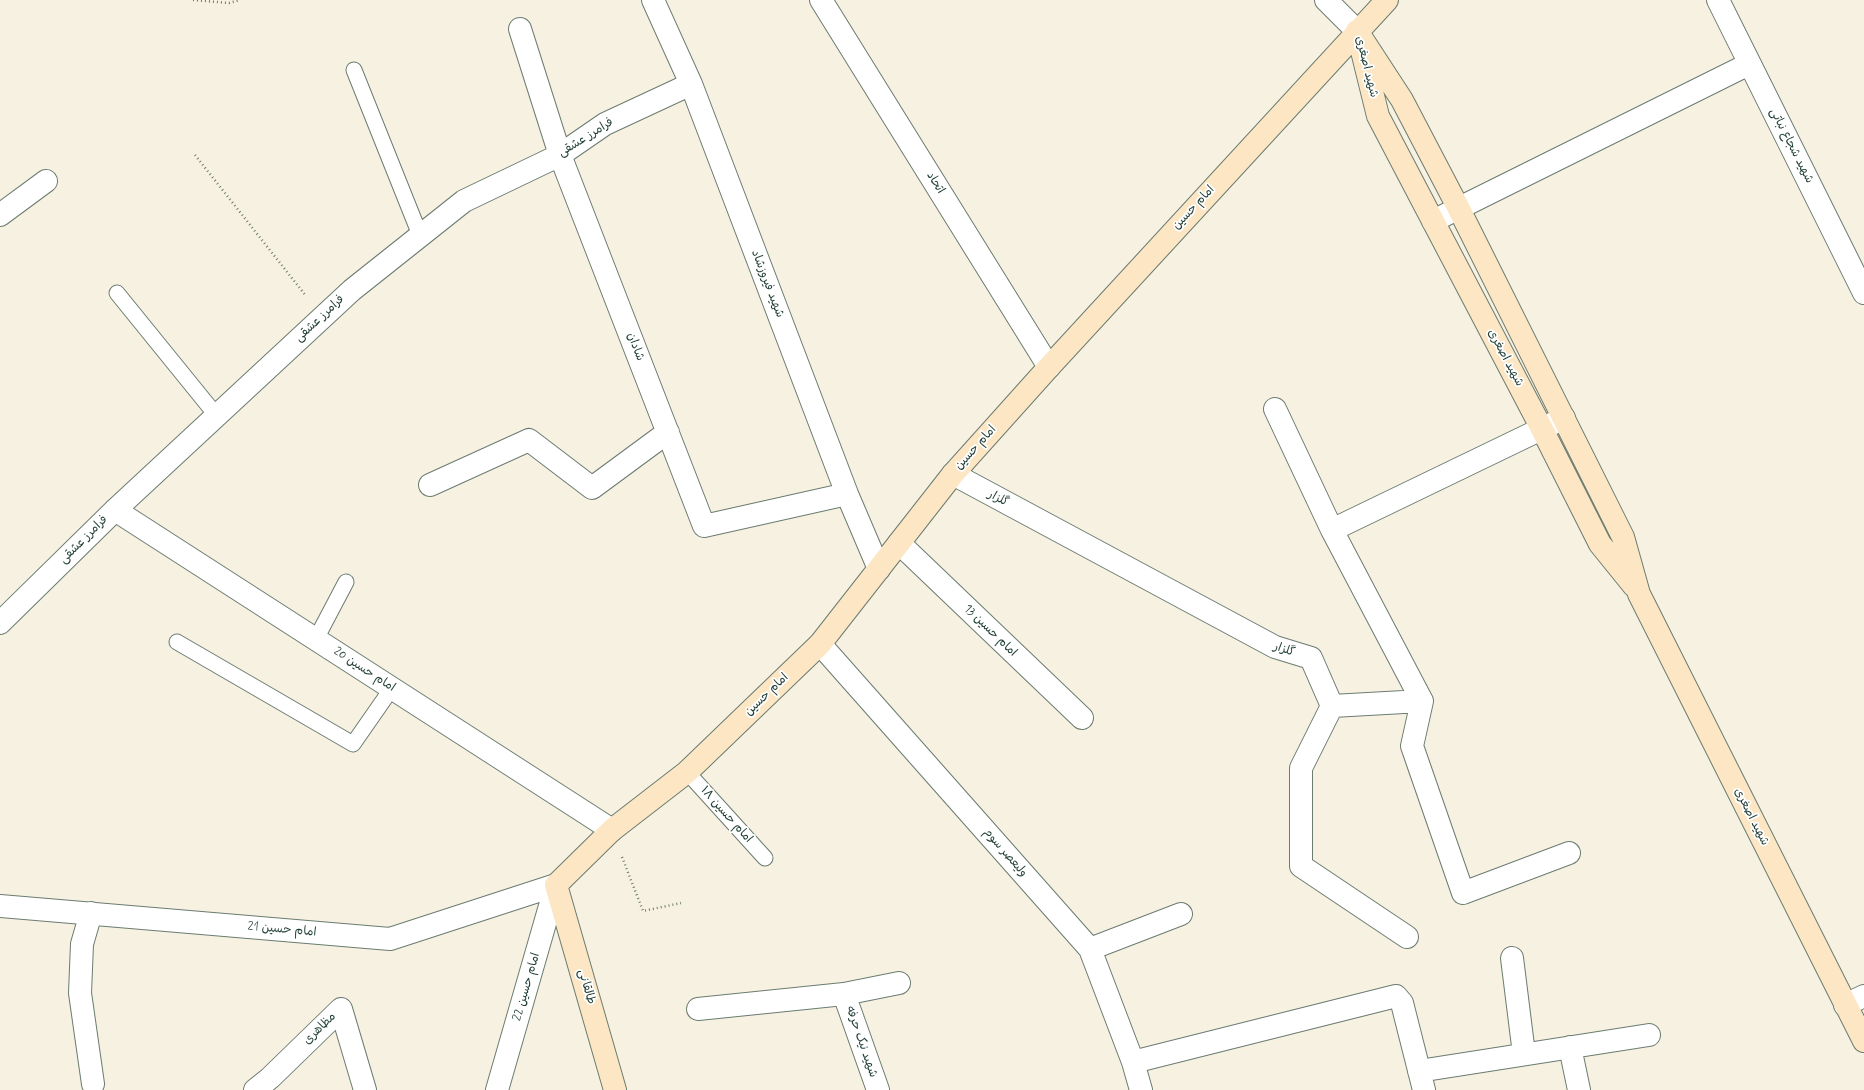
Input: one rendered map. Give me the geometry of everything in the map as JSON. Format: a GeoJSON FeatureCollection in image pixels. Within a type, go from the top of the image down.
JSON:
{"type":"FeatureCollection","features":[{"type":"Feature","properties":{"kind":"street","name":"شهید فیروزشاد"},"geometry":{"type":"LineString","coordinates":[[653,0],[691,84],[847,494],[878,569]]}},
{"type":"Feature","properties":{"kind":"street","name":"اتحاد"},"geometry":{"type":"LineString","coordinates":[[821,0],[1049,367]]}},
{"type":"Feature","properties":{"kind":"street"},"geometry":{"type":"LineString","coordinates":[[1326,0],[1357,31]]}},
{"type":"Feature","properties":{"kind":"street","name":"امام حسین"},"geometry":{"type":"LineString","coordinates":[[556,885],[612,830],[687,772],[820,644],[953,474],[1049,367],[1387,0]]}},
{"type":"Feature","properties":{"kind":"street","name":"شهید شجاع نباتی"},"geometry":{"type":"LineString","coordinates":[[1718,0],[1864,293]]}},
{"type":"Feature","properties":{"kind":"street","name":"شادان"},"geometry":{"type":"LineString","coordinates":[[520,29],[560,155],[704,526],[847,494]]}},
{"type":"Feature","properties":{"kind":"street","name":"شهید اصغری"},"geometry":{"type":"LineString","coordinates":[[1357,31],[1402,100],[1459,209],[1564,418],[1623,537],[1639,594]]}},
{"type":"Feature","properties":{"kind":"street","name":"شهید اصغری"},"geometry":{"type":"LineString","coordinates":[[1357,31],[1378,116],[1542,429],[1600,544],[1639,594],[1854,1000],[1864,1041]]}},
{"type":"Feature","properties":{"kind":"street"},"geometry":{"type":"LineString","coordinates":[[1433,220],[1459,209],[1749,64]]}},
{"type":"Feature","properties":{"kind":"street","name":"فرامرز عشقی"},"geometry":{"type":"LineString","coordinates":[[0,623],[115,510],[322,317],[352,290],[420,235],[464,201],[560,155],[605,124],[691,84]]}},
{"type":"Feature","properties":{"kind":"street"},"geometry":{"type":"LineString","coordinates":[[0,215],[46,181]]}},
{"type":"Feature","properties":{"kind":"street"},"geometry":{"type":"LineString","coordinates":[[1275,408],[1332,530],[1422,701],[1412,746],[1463,893],[1569,853]]}},
{"type":"Feature","properties":{"kind":"street"},"geometry":{"type":"LineString","coordinates":[[1332,530],[1564,418]]}},
{"type":"Feature","properties":{"kind":"street"},"geometry":{"type":"LineString","coordinates":[[430,485],[529,440],[592,488],[668,432]]}},
{"type":"Feature","properties":{"kind":"street","name":"گلزار"},"geometry":{"type":"LineString","coordinates":[[953,474],[1275,648],[1311,658],[1332,706]]}},
{"type":"Feature","properties":{"kind":"street","name":"امام حسین 20"},"geometry":{"type":"LineString","coordinates":[[115,510],[612,830]]}},
{"type":"Feature","properties":{"kind":"street","name":"امام حسین 13"},"geometry":{"type":"LineString","coordinates":[[899,543],[1082,718]]}},
{"type":"Feature","properties":{"kind":"street","name":"ولیعصر سوم"},"geometry":{"type":"LineString","coordinates":[[820,644],[1090,949],[1133,1062],[1141,1090]]}},
{"type":"Feature","properties":{"kind":"street"},"geometry":{"type":"LineString","coordinates":[[1407,937],[1301,866],[1301,768],[1332,706],[1422,701]]}},
{"type":"Feature","properties":{"kind":"street","name":"امام حسین 21"},"geometry":{"type":"LineString","coordinates":[[0,906],[390,939],[556,885]]}},
{"type":"Feature","properties":{"kind":"street","name":"امام حسین 22"},"geometry":{"type":"LineString","coordinates":[[498,1090],[556,885]]}},
{"type":"Feature","properties":{"kind":"street","name":"طالقانی"},"geometry":{"type":"LineString","coordinates":[[556,885],[616,1090]]}},
{"type":"Feature","properties":{"kind":"street"},"geometry":{"type":"LineString","coordinates":[[91,913],[82,944],[80,993],[93,1084]]}},
{"type":"Feature","properties":{"kind":"street"},"geometry":{"type":"LineString","coordinates":[[1090,949],[1181,914]]}},
{"type":"Feature","properties":{"kind":"street"},"geometry":{"type":"LineString","coordinates":[[1512,958],[1524,1054]]}},
{"type":"Feature","properties":{"kind":"street"},"geometry":{"type":"LineString","coordinates":[[698,1009],[844,994],[899,984]]}},
{"type":"Feature","properties":{"kind":"street","name":"شهید نیک حرفه"},"geometry":{"type":"LineString","coordinates":[[844,994],[878,1090]]}},
{"type":"Feature","properties":{"kind":"street"},"geometry":{"type":"LineString","coordinates":[[1133,1062],[1396,996],[1402,1003],[1422,1080],[1524,1054],[1649,1035]]}},
{"type":"Feature","properties":{"kind":"street","name":"مظاهری"},"geometry":{"type":"LineString","coordinates":[[255,1090],[270,1078],[341,1010],[365,1090]]}},
{"type":"Feature","properties":{"kind":"street"},"geometry":{"type":"LineString","coordinates":[[1570,1047],[1579,1090]]}},
{"type":"Feature","properties":{"kind":"lane"},"geometry":{"type":"LineString","coordinates":[[354,70],[420,235]]}},
{"type":"Feature","properties":{"kind":"lane"},"geometry":{"type":"LineString","coordinates":[[117,293],[216,415]]}},
{"type":"Feature","properties":{"kind":"lane"},"geometry":{"type":"LineString","coordinates":[[316,639],[346,582]]}},
{"type":"Feature","properties":{"kind":"lane"},"geometry":{"type":"LineString","coordinates":[[177,642],[353,744],[392,688]]}},
{"type":"Feature","properties":{"kind":"lane","name":"امام حسین ۱۸"},"geometry":{"type":"LineString","coordinates":[[687,772],[765,858]]}},
{"type":"Feature","properties":{"kind":"path"},"geometry":{"type":"LineString","coordinates":[[193,0],[229,2],[240,0]]}},
{"type":"Feature","properties":{"kind":"path"},"geometry":{"type":"LineString","coordinates":[[195,155],[322,317]]}},
{"type":"Feature","properties":{"kind":"path"},"geometry":{"type":"LineString","coordinates":[[612,830],[643,911],[681,902]]}}]}
